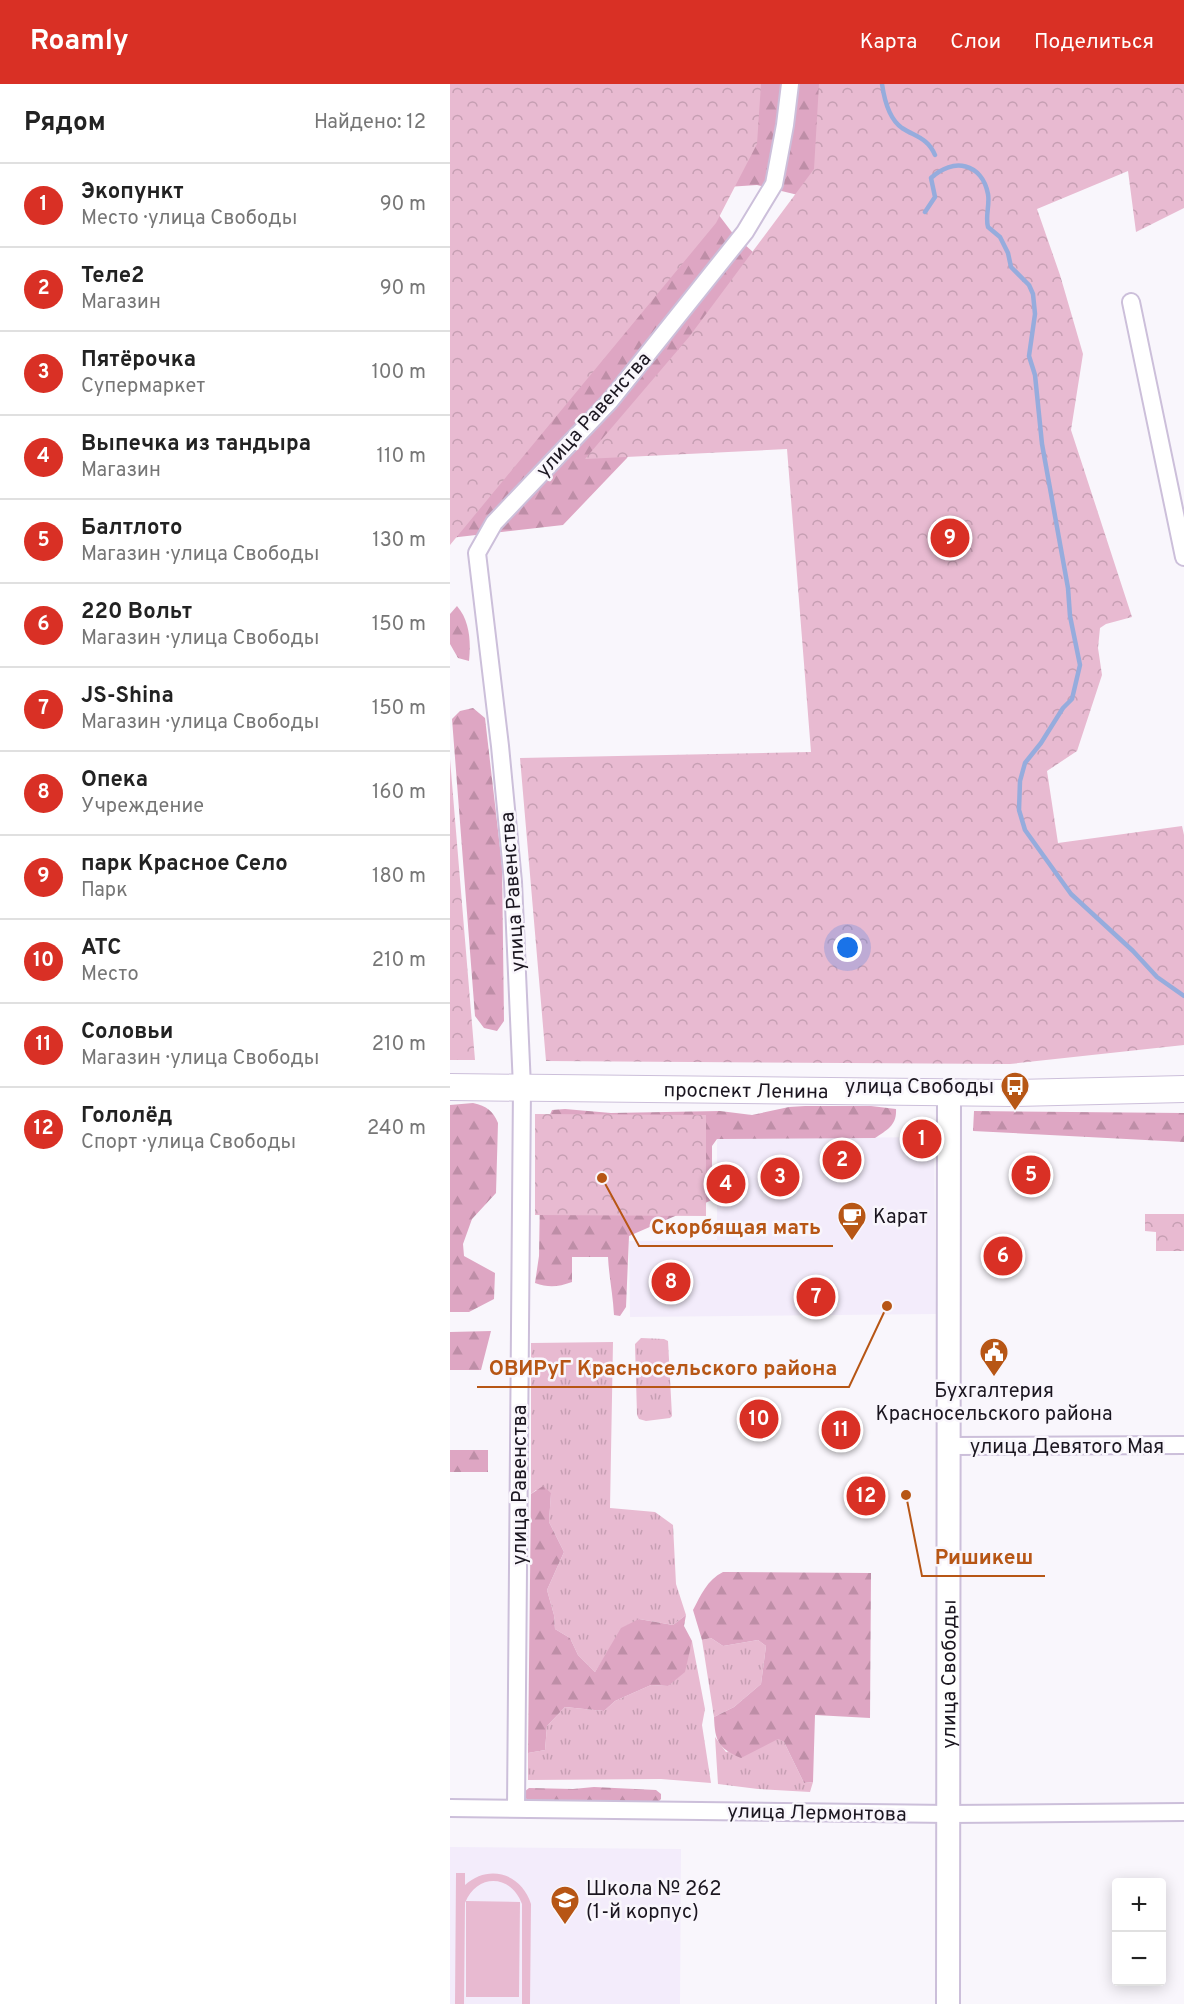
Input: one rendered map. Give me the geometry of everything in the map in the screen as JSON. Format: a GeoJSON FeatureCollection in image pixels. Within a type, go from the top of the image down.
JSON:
{"type":"FeatureCollection","features":[{"type":"Feature","properties":{"kind":"main road","name":"проспект Ленина"},"geometry":{"type":"LineString","coordinates":[[450,1087],[949,1092],[1184,1089]]}},
{"type":"Feature","properties":{"kind":"main road","name":"улица Свободы"},"geometry":{"type":"LineString","coordinates":[[948,2004],[949,1092]]}},
{"type":"Feature","properties":{"kind":"street","name":"улица Равенства"},"geometry":{"type":"LineString","coordinates":[[516,1808],[522,1087],[513,882],[500,746],[477,554],[494,523],[610,401],[746,232],[774,184],[785,125],[789,84]]}},
{"type":"Feature","properties":{"kind":"street"},"geometry":{"type":"LineString","coordinates":[[1131,302],[1184,557]]}},
{"type":"Feature","properties":{"kind":"street","name":"улица Девятого Мая"},"geometry":{"type":"LineString","coordinates":[[950,1446],[1184,1445]]}},
{"type":"Feature","properties":{"kind":"street","name":"улица Лермонтова"},"geometry":{"type":"LineString","coordinates":[[450,1808],[949,1814],[1184,1812]]}},
{"type":"Feature","properties":{"kind":"shaded area"},"geometry":{"type":"Polygon","coordinates":[[[934,1137],[936,1314],[630,1317],[629,1241],[717,1240],[717,1139],[934,1137]]]}},
{"type":"Feature","properties":{"kind":"shaded area","name":"Школа № 262 (1-й корпус)"},"geometry":{"type":"Polygon","coordinates":[[[450,1847],[681,1849],[680,2004],[450,2004],[450,1847]]]}},
{"type":"Feature","properties":{"kind":"green space"},"geometry":{"type":"Polygon","coordinates":[[[450,84],[891,84],[835,204],[757,185],[712,188],[709,202],[734,235],[763,261],[627,458],[563,525],[450,538],[450,84]]]}},
{"type":"Feature","properties":{"kind":"green space"},"geometry":{"type":"Polygon","coordinates":[[[450,84],[761,84],[757,144],[716,223],[450,545],[450,84]]]}},
{"type":"Feature","properties":{"kind":"green space"},"geometry":{"type":"Polygon","coordinates":[[[819,84],[1184,84],[1184,208],[1136,232],[1128,171],[1037,209],[1060,275],[1083,354],[1071,430],[1132,617],[1106,624],[1100,628],[1098,648],[1102,675],[1077,751],[1047,771],[1058,843],[1182,826],[1184,835],[1184,1045],[1010,1064],[546,1061],[520,758],[811,752],[787,449],[585,459],[689,337],[814,169],[819,84]]]}},
{"type":"Feature","properties":{"kind":"green space"},"geometry":{"type":"Polygon","coordinates":[[[457,606],[465,618],[469,632],[469,661],[458,658],[450,644],[450,614],[457,606]]]}},
{"type":"Feature","properties":{"kind":"green space"},"geometry":{"type":"Polygon","coordinates":[[[473,708],[485,718],[502,865],[504,1021],[497,1031],[484,1028],[475,1016],[452,719],[460,711],[473,708]]]}},
{"type":"Feature","properties":{"kind":"green space"},"geometry":{"type":"Polygon","coordinates":[[[450,759],[475,1060],[450,1060],[450,759]]]}},
{"type":"Feature","properties":{"kind":"green space"},"geometry":{"type":"Polygon","coordinates":[[[473,1103],[489,1110],[498,1123],[496,1193],[472,1219],[463,1244],[464,1256],[495,1273],[494,1299],[469,1312],[450,1312],[450,1105],[473,1103]]]}},
{"type":"Feature","properties":{"kind":"green space"},"geometry":{"type":"Polygon","coordinates":[[[805,1106],[871,1106],[896,1109],[896,1115],[890,1127],[875,1138],[717,1139],[712,1146],[712,1200],[629,1236],[626,1307],[620,1316],[614,1315],[608,1257],[572,1257],[572,1282],[554,1286],[535,1283],[539,1256],[541,1135],[552,1110],[611,1113],[720,1111],[752,1115],[805,1106]]]}},
{"type":"Feature","properties":{"kind":"green space"},"geometry":{"type":"Polygon","coordinates":[[[974,1111],[1184,1113],[1184,1142],[973,1131],[974,1111]]]}},
{"type":"Feature","properties":{"kind":"green space"},"geometry":{"type":"Polygon","coordinates":[[[535,1114],[706,1115],[706,1216],[535,1215],[535,1114]]]}},
{"type":"Feature","properties":{"kind":"green space"},"geometry":{"type":"Polygon","coordinates":[[[1145,1214],[1184,1214],[1184,1251],[1156,1251],[1156,1232],[1145,1231],[1145,1214]]]}},
{"type":"Feature","properties":{"kind":"green space"},"geometry":{"type":"Polygon","coordinates":[[[491,1331],[481,1370],[450,1370],[450,1332],[491,1331]]]}},
{"type":"Feature","properties":{"kind":"green space"},"geometry":{"type":"Polygon","coordinates":[[[641,1338],[668,1341],[672,1416],[670,1418],[646,1421],[639,1419],[637,1415],[635,1344],[641,1338]]]}},
{"type":"Feature","properties":{"kind":"green space"},"geometry":{"type":"Polygon","coordinates":[[[613,1342],[610,1508],[655,1512],[673,1525],[676,1584],[686,1615],[673,1625],[639,1619],[607,1653],[595,1672],[578,1655],[570,1638],[555,1629],[554,1615],[547,1590],[564,1552],[549,1522],[551,1493],[536,1490],[531,1494],[531,1343],[613,1342]]]}},
{"type":"Feature","properties":{"kind":"green space"},"geometry":{"type":"Polygon","coordinates":[[[450,1450],[488,1450],[488,1472],[450,1472],[450,1450]]]}},
{"type":"Feature","properties":{"kind":"green space"},"geometry":{"type":"Polygon","coordinates":[[[543,1486],[551,1493],[549,1522],[564,1552],[547,1590],[554,1615],[555,1629],[570,1638],[578,1655],[595,1672],[621,1628],[639,1619],[673,1625],[686,1615],[684,1626],[692,1641],[685,1672],[668,1686],[651,1685],[615,1701],[604,1711],[565,1707],[547,1726],[545,1750],[528,1753],[531,1494],[543,1486]]]}},
{"type":"Feature","properties":{"kind":"green space"},"geometry":{"type":"Polygon","coordinates":[[[723,1572],[871,1573],[870,1718],[815,1715],[813,1782],[804,1783],[784,1742],[778,1739],[741,1758],[727,1751],[719,1743],[715,1732],[714,1717],[734,1707],[761,1684],[766,1646],[758,1640],[723,1646],[711,1638],[702,1640],[693,1610],[709,1584],[723,1572]]]}},
{"type":"Feature","properties":{"kind":"green space"},"geometry":{"type":"Polygon","coordinates":[[[711,1638],[723,1646],[758,1640],[766,1646],[761,1684],[734,1707],[714,1717],[702,1640],[711,1638]]]}},
{"type":"Feature","properties":{"kind":"green space"},"geometry":{"type":"Polygon","coordinates":[[[692,1641],[705,1709],[702,1725],[711,1783],[661,1779],[528,1780],[528,1753],[545,1750],[547,1726],[565,1707],[604,1711],[615,1701],[651,1685],[668,1686],[692,1641]]]}},
{"type":"Feature","properties":{"kind":"green space"},"geometry":{"type":"Polygon","coordinates":[[[715,1737],[726,1752],[777,1738],[784,1742],[804,1783],[813,1782],[810,1792],[718,1784],[715,1737]]]}},
{"type":"Feature","properties":{"kind":"green space"},"geometry":{"type":"Polygon","coordinates":[[[594,1787],[656,1790],[661,1794],[661,1799],[656,1804],[527,1801],[524,1792],[529,1788],[594,1787]]]}},
{"type":"Feature","properties":{"kind":"green space"},"geometry":{"type":"Polygon","coordinates":[[[456,1873],[465,1873],[465,1885],[484,1874],[504,1875],[520,1885],[527,1894],[531,1904],[530,2004],[522,2004],[522,1904],[510,1887],[494,1881],[477,1886],[465,1903],[464,2004],[455,2004],[456,1873]]]}},
{"type":"Feature","properties":{"kind":"green space"},"geometry":{"type":"Polygon","coordinates":[[[466,1901],[520,1902],[519,1997],[466,1997],[466,1901]]]}},
{"type":"Feature","properties":{"kind":"waterway"},"geometry":{"type":"LineString","coordinates":[[882,84],[890,114],[897,124],[925,141],[935,155]]}},
{"type":"Feature","properties":{"kind":"waterway"},"geometry":{"type":"LineString","coordinates":[[925,212],[935,197],[931,178],[940,171],[948,167],[966,166],[980,175],[988,194],[988,227],[1000,237],[1008,253],[1011,267],[1029,285],[1033,294],[1035,314],[1029,356],[1035,375],[1042,444],[1080,665],[1072,699],[1063,708],[1025,763],[1020,781],[1019,810],[1025,830],[1071,894],[1133,951],[1157,977],[1184,996]]}},
{"type":"Feature","properties":{"kind":"place","name":"парк Красное Село"},"geometry":{"type":"Point","coordinates":[950,538]}},
{"type":"Feature","properties":{"kind":"place","name":"улица Свободы"},"geometry":{"type":"Point","coordinates":[1015,1112]}},
{"type":"Feature","properties":{"kind":"place","name":"Экопункт"},"geometry":{"type":"Point","coordinates":[922,1139]}},
{"type":"Feature","properties":{"kind":"place","name":"Теле2"},"geometry":{"type":"Point","coordinates":[842,1160]}},
{"type":"Feature","properties":{"kind":"place","name":"Балтлото"},"geometry":{"type":"Point","coordinates":[1031,1175]}},
{"type":"Feature","properties":{"kind":"place","name":"Пятёрочка"},"geometry":{"type":"Point","coordinates":[780,1177]}},
{"type":"Feature","properties":{"kind":"place","name":"Скорбящая мать"},"geometry":{"type":"Point","coordinates":[602,1178]}},
{"type":"Feature","properties":{"kind":"place","name":"Выпечка из тандыра"},"geometry":{"type":"Point","coordinates":[726,1184]}},
{"type":"Feature","properties":{"kind":"place","name":"Карат"},"geometry":{"type":"Point","coordinates":[852,1242]}},
{"type":"Feature","properties":{"kind":"place","name":"220 Вольт"},"geometry":{"type":"Point","coordinates":[1003,1256]}},
{"type":"Feature","properties":{"kind":"place","name":"Опека"},"geometry":{"type":"Point","coordinates":[671,1282]}},
{"type":"Feature","properties":{"kind":"place","name":"JS-Shina"},"geometry":{"type":"Point","coordinates":[816,1297]}},
{"type":"Feature","properties":{"kind":"place","name":"ОВИРуГ Красносельского района"},"geometry":{"type":"Point","coordinates":[887,1306]}},
{"type":"Feature","properties":{"kind":"place","name":"Бухгалтерия Красносельского района"},"geometry":{"type":"Point","coordinates":[994,1378]}},
{"type":"Feature","properties":{"kind":"place","name":"АТС"},"geometry":{"type":"Point","coordinates":[759,1419]}},
{"type":"Feature","properties":{"kind":"place","name":"Соловьи"},"geometry":{"type":"Point","coordinates":[841,1430]}},
{"type":"Feature","properties":{"kind":"place","name":"Ришикеш"},"geometry":{"type":"Point","coordinates":[906,1495]}},
{"type":"Feature","properties":{"kind":"place","name":"Гололёд"},"geometry":{"type":"Point","coordinates":[866,1496]}},
{"type":"Feature","properties":{"kind":"place","name":"Школа № 262 (1-й корпус)"},"geometry":{"type":"Point","coordinates":[565,1926]}}]}
